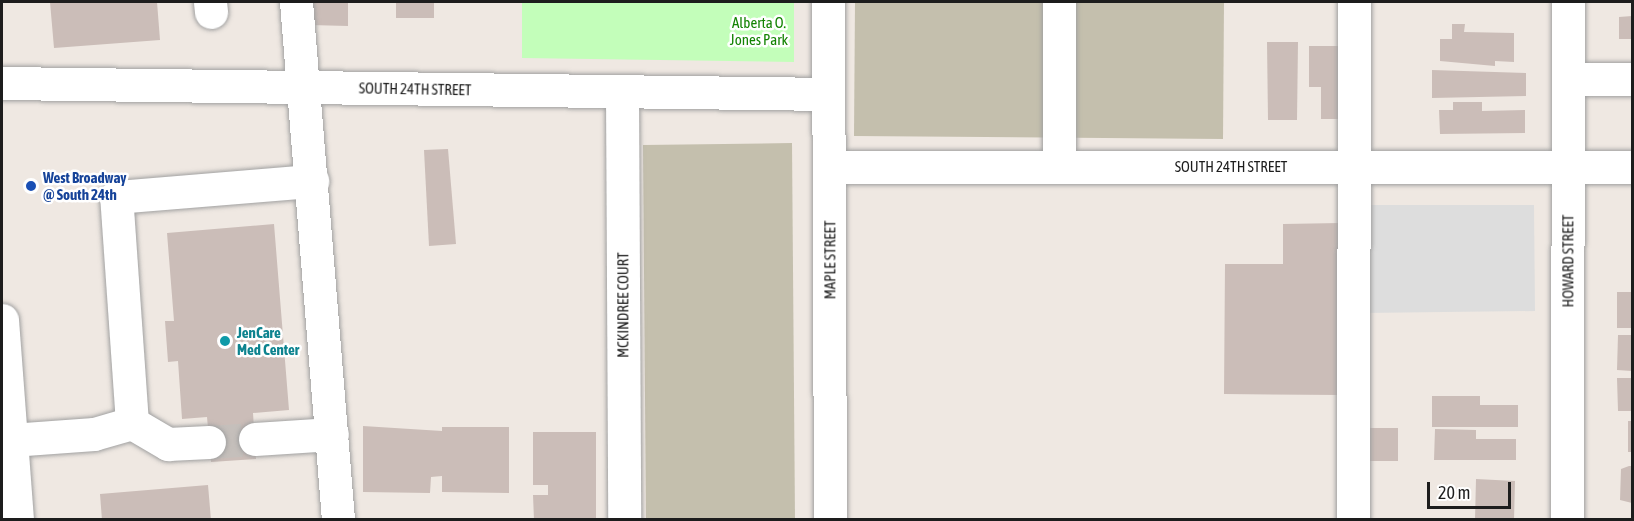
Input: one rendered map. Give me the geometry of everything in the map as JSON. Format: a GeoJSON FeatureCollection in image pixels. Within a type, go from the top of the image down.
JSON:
{"type":"FeatureCollection","features":[{"type":"Feature","properties":{"kind":"street"},"geometry":{"type":"LineString","coordinates":[[296,2],[305,87],[338,519]]}},
{"type":"Feature","properties":{"kind":"street","name":"MAPLE STREET"},"geometry":{"type":"LineString","coordinates":[[828,2],[830,519]]}},
{"type":"Feature","properties":{"kind":"street"},"geometry":{"type":"LineString","coordinates":[[1059,2],[1059,167]]}},
{"type":"Feature","properties":{"kind":"street"},"geometry":{"type":"LineString","coordinates":[[1353,519],[1351,206],[1356,167],[1354,2]]}},
{"type":"Feature","properties":{"kind":"street","name":"HOWARD STREET"},"geometry":{"type":"LineString","coordinates":[[1567,519],[1568,2]]}},
{"type":"Feature","properties":{"kind":"street"},"geometry":{"type":"LineString","coordinates":[[1568,79],[1632,79]]}},
{"type":"Feature","properties":{"kind":"street","name":"SOUTH 24TH STREET"},"geometry":{"type":"LineString","coordinates":[[2,83],[828,94]]}},
{"type":"Feature","properties":{"kind":"street","name":"MCKINDREE COURT"},"geometry":{"type":"LineString","coordinates":[[622,92],[624,519]]}},
{"type":"Feature","properties":{"kind":"street","name":"SOUTH 24TH STREET"},"geometry":{"type":"LineString","coordinates":[[830,167],[1632,167]]}},
{"type":"Feature","properties":{"kind":"street"},"geometry":{"type":"LineString","coordinates":[[132,423],[116,197],[312,181]]}},
{"type":"Feature","properties":{"kind":"street"},"geometry":{"type":"LineString","coordinates":[[2,320],[17,519]]}},
{"type":"Feature","properties":{"kind":"street"},"geometry":{"type":"LineString","coordinates":[[11,440],[94,434],[132,423],[168,444],[209,442]]}},
{"type":"Feature","properties":{"kind":"street"},"geometry":{"type":"LineString","coordinates":[[255,439],[332,434]]}},
{"type":"Feature","properties":{"kind":"shaded area"},"geometry":{"type":"Polygon","coordinates":[[[855,2],[1224,2],[1223,139],[854,136],[855,2]]]}},
{"type":"Feature","properties":{"kind":"shaded area"},"geometry":{"type":"Polygon","coordinates":[[[792,143],[795,519],[646,519],[643,145],[792,143]]]}},
{"type":"Feature","properties":{"kind":"shaded area"},"geometry":{"type":"Polygon","coordinates":[[[1362,205],[1534,205],[1535,311],[1363,313],[1362,205]]]}},
{"type":"Feature","properties":{"kind":"green space","name":"Alberta O. Jones Park"},"geometry":{"type":"Polygon","coordinates":[[[522,2],[794,2],[794,62],[522,58],[522,2]]]}},
{"type":"Feature","properties":{"kind":"building"},"geometry":{"type":"Polygon","coordinates":[[[50,2],[157,2],[160,40],[54,48],[50,2]]]}},
{"type":"Feature","properties":{"kind":"building"},"geometry":{"type":"Polygon","coordinates":[[[310,2],[348,2],[348,26],[310,25],[310,2]]]}},
{"type":"Feature","properties":{"kind":"building"},"geometry":{"type":"Polygon","coordinates":[[[396,2],[434,2],[434,18],[396,18],[396,2]]]}},
{"type":"Feature","properties":{"kind":"building"},"geometry":{"type":"Polygon","coordinates":[[[1632,16],[1632,39],[1619,39],[1619,17],[1632,16]]]}},
{"type":"Feature","properties":{"kind":"building"},"geometry":{"type":"Polygon","coordinates":[[[1452,24],[1465,24],[1464,32],[1514,33],[1514,62],[1495,61],[1495,66],[1440,61],[1440,39],[1452,39],[1452,24]]]}},
{"type":"Feature","properties":{"kind":"building"},"geometry":{"type":"Polygon","coordinates":[[[1267,42],[1298,42],[1297,120],[1268,120],[1267,42]]]}},
{"type":"Feature","properties":{"kind":"building"},"geometry":{"type":"Polygon","coordinates":[[[1309,46],[1343,46],[1343,119],[1321,119],[1321,87],[1309,87],[1309,46]]]}},
{"type":"Feature","properties":{"kind":"building"},"geometry":{"type":"Polygon","coordinates":[[[1432,70],[1526,73],[1526,96],[1432,98],[1432,70]]]}},
{"type":"Feature","properties":{"kind":"building"},"geometry":{"type":"Polygon","coordinates":[[[1453,102],[1482,102],[1482,111],[1525,110],[1525,133],[1440,134],[1439,110],[1453,110],[1453,102]]]}},
{"type":"Feature","properties":{"kind":"building"},"geometry":{"type":"Polygon","coordinates":[[[448,149],[456,244],[429,246],[424,150],[448,149]]]}},
{"type":"Feature","properties":{"kind":"building"},"geometry":{"type":"Polygon","coordinates":[[[1340,223],[1341,395],[1224,394],[1225,264],[1283,264],[1283,224],[1340,223]]]}},
{"type":"Feature","properties":{"kind":"building","name":"JenCare Med Center"},"geometry":{"type":"Polygon","coordinates":[[[274,224],[289,410],[253,413],[256,459],[211,462],[207,417],[182,419],[178,361],[168,362],[165,321],[174,321],[167,233],[274,224]]]}},
{"type":"Feature","properties":{"kind":"building"},"geometry":{"type":"Polygon","coordinates":[[[1617,292],[1632,292],[1632,328],[1617,328],[1617,292]]]}},
{"type":"Feature","properties":{"kind":"building"},"geometry":{"type":"Polygon","coordinates":[[[1618,335],[1632,335],[1632,371],[1617,370],[1618,335]]]}},
{"type":"Feature","properties":{"kind":"building"},"geometry":{"type":"Polygon","coordinates":[[[1617,378],[1632,378],[1632,411],[1618,411],[1617,378]]]}},
{"type":"Feature","properties":{"kind":"building"},"geometry":{"type":"Polygon","coordinates":[[[1432,396],[1480,396],[1480,405],[1518,405],[1518,427],[1432,427],[1432,396]]]}},
{"type":"Feature","properties":{"kind":"building"},"geometry":{"type":"Polygon","coordinates":[[[1628,421],[1632,421],[1632,452],[1628,452],[1628,421]]]}},
{"type":"Feature","properties":{"kind":"building"},"geometry":{"type":"Polygon","coordinates":[[[363,426],[442,431],[442,427],[509,427],[509,493],[442,492],[442,476],[431,477],[430,493],[363,492],[363,426]]]}},
{"type":"Feature","properties":{"kind":"building"},"geometry":{"type":"Polygon","coordinates":[[[1368,428],[1398,428],[1398,461],[1367,461],[1368,428]]]}},
{"type":"Feature","properties":{"kind":"building"},"geometry":{"type":"Polygon","coordinates":[[[1435,429],[1476,430],[1476,439],[1516,439],[1516,460],[1434,460],[1435,429]]]}},
{"type":"Feature","properties":{"kind":"building"},"geometry":{"type":"Polygon","coordinates":[[[533,432],[596,432],[596,520],[534,520],[533,495],[548,495],[548,485],[533,485],[533,432]]]}},
{"type":"Feature","properties":{"kind":"building"},"geometry":{"type":"Polygon","coordinates":[[[1632,466],[1632,503],[1620,500],[1621,469],[1632,466]]]}},
{"type":"Feature","properties":{"kind":"building"},"geometry":{"type":"Polygon","coordinates":[[[1476,479],[1515,481],[1514,520],[1475,520],[1476,479]]]}},
{"type":"Feature","properties":{"kind":"building"},"geometry":{"type":"Polygon","coordinates":[[[208,485],[211,520],[102,520],[100,494],[208,485]]]}},
{"type":"Feature","properties":{"kind":"tunnel"},"geometry":{"type":"LineString","coordinates":[[209,442],[255,439]]}},
{"type":"Feature","properties":{"kind":"place","name":"West Broadway @ South 24th"},"geometry":{"type":"Point","coordinates":[31,186]}},
{"type":"Feature","properties":{"kind":"place","name":"JenCare Med Center"},"geometry":{"type":"Point","coordinates":[225,341]}}]}
